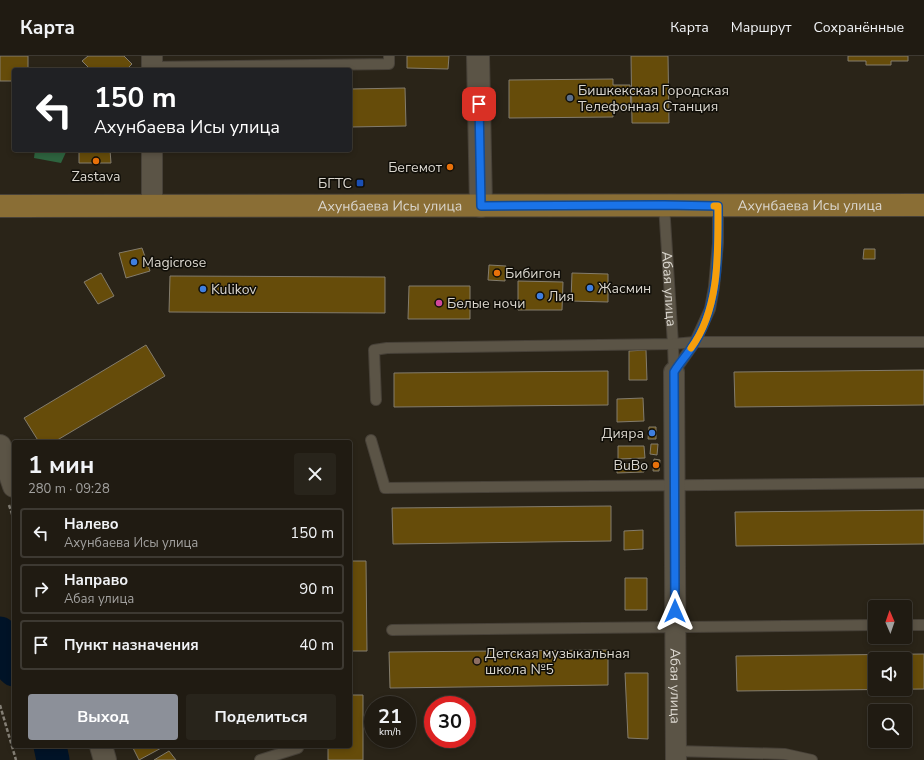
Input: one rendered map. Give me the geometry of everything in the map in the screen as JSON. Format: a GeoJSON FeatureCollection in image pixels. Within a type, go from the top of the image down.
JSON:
{"type":"FeatureCollection","features":[{"type":"Feature","properties":{"kind":"main road","name":"Ахунбаева Исы улица"},"geometry":{"type":"LineString","coordinates":[[0,206],[924,205]]}},
{"type":"Feature","properties":{"kind":"street"},"geometry":{"type":"LineString","coordinates":[[478,56],[481,206]]}},
{"type":"Feature","properties":{"kind":"street"},"geometry":{"type":"LineString","coordinates":[[152,152],[152,206]]}},
{"type":"Feature","properties":{"kind":"street","name":"Абая улица"},"geometry":{"type":"LineString","coordinates":[[674,372],[676,756]]}},
{"type":"Feature","properties":{"kind":"street"},"geometry":{"type":"LineString","coordinates":[[0,446],[12,480]]}},
{"type":"Feature","properties":{"kind":"street"},"geometry":{"type":"LineString","coordinates":[[102,748],[105,760]]}},
{"type":"Feature","properties":{"kind":"lane"},"geometry":{"type":"LineString","coordinates":[[152,64],[389,64],[389,56]]}},
{"type":"Feature","properties":{"kind":"lane","name":"Абая улица"},"geometry":{"type":"LineString","coordinates":[[664,205],[674,372]]}},
{"type":"Feature","properties":{"kind":"lane","name":"Абая улица"},"geometry":{"type":"LineString","coordinates":[[674,372],[695,342],[710,308],[714,287],[718,243],[718,206]]}},
{"type":"Feature","properties":{"kind":"lane"},"geometry":{"type":"LineString","coordinates":[[376,400],[374,350],[387,348],[673,344],[695,342],[924,342]]}},
{"type":"Feature","properties":{"kind":"lane"},"geometry":{"type":"LineString","coordinates":[[371,440],[385,488],[924,483]]}},
{"type":"Feature","properties":{"kind":"lane"},"geometry":{"type":"LineString","coordinates":[[912,625],[924,624]]}},
{"type":"Feature","properties":{"kind":"lane"},"geometry":{"type":"LineString","coordinates":[[392,630],[868,625]]}},
{"type":"Feature","properties":{"kind":"lane"},"geometry":{"type":"LineString","coordinates":[[260,760],[279,757],[298,748]]}},
{"type":"Feature","properties":{"kind":"lane"},"geometry":{"type":"LineString","coordinates":[[676,756],[785,754],[812,760]]}},
{"type":"Feature","properties":{"kind":"path"},"geometry":{"type":"LineString","coordinates":[[0,705],[12,746]]}},
{"type":"Feature","properties":{"kind":"path"},"geometry":{"type":"LineString","coordinates":[[13,748],[16,760]]}},
{"type":"Feature","properties":{"kind":"green space"},"geometry":{"type":"Polygon","coordinates":[[[35,152],[66,152],[61,163],[34,158],[35,152]]]}},
{"type":"Feature","properties":{"kind":"building"},"geometry":{"type":"Polygon","coordinates":[[[0,56],[28,56],[28,68],[12,68],[12,81],[0,81],[0,56]]]}},
{"type":"Feature","properties":{"kind":"building"},"geometry":{"type":"Polygon","coordinates":[[[88,56],[124,56],[132,64],[128,68],[89,68],[82,61],[88,56]]]}},
{"type":"Feature","properties":{"kind":"building"},"geometry":{"type":"Polygon","coordinates":[[[407,56],[449,56],[448,69],[407,68],[407,56]]]}},
{"type":"Feature","properties":{"kind":"building"},"geometry":{"type":"Polygon","coordinates":[[[631,56],[668,56],[669,123],[632,123],[631,56]]]}},
{"type":"Feature","properties":{"kind":"building"},"geometry":{"type":"Polygon","coordinates":[[[848,56],[908,56],[908,61],[891,61],[891,65],[866,65],[866,61],[848,61],[848,56]]]}},
{"type":"Feature","properties":{"kind":"building","name":"Бишкекская Городская Телефонная Станция"},"geometry":{"type":"Polygon","coordinates":[[[613,79],[613,85],[630,85],[631,110],[613,111],[613,117],[509,118],[509,80],[613,79]]]}},
{"type":"Feature","properties":{"kind":"building"},"geometry":{"type":"Polygon","coordinates":[[[405,88],[406,126],[352,127],[352,89],[405,88]]]}},
{"type":"Feature","properties":{"kind":"building"},"geometry":{"type":"Polygon","coordinates":[[[79,152],[110,152],[111,163],[79,163],[79,152]]]}},
{"type":"Feature","properties":{"kind":"building","name":"Magicrose"},"geometry":{"type":"Polygon","coordinates":[[[142,248],[150,271],[126,278],[119,253],[142,248]]]}},
{"type":"Feature","properties":{"kind":"building"},"geometry":{"type":"Polygon","coordinates":[[[864,249],[875,249],[875,259],[863,259],[864,249]]]}},
{"type":"Feature","properties":{"kind":"building","name":"Бибигон"},"geometry":{"type":"Polygon","coordinates":[[[489,265],[506,266],[505,281],[488,280],[489,265]]]}},
{"type":"Feature","properties":{"kind":"building"},"geometry":{"type":"Polygon","coordinates":[[[101,273],[114,296],[98,304],[84,282],[101,273]]]}},
{"type":"Feature","properties":{"kind":"building","name":"Жасмин"},"geometry":{"type":"Polygon","coordinates":[[[572,273],[608,274],[608,302],[571,301],[572,273]]]}},
{"type":"Feature","properties":{"kind":"building"},"geometry":{"type":"Polygon","coordinates":[[[170,276],[385,277],[385,313],[169,312],[170,276]]]}},
{"type":"Feature","properties":{"kind":"building","name":"Лия"},"geometry":{"type":"Polygon","coordinates":[[[518,281],[563,282],[562,310],[518,310],[518,281]]]}},
{"type":"Feature","properties":{"kind":"building","name":"Белые ночи"},"geometry":{"type":"Polygon","coordinates":[[[409,286],[470,286],[470,319],[408,319],[409,286]]]}},
{"type":"Feature","properties":{"kind":"building"},"geometry":{"type":"Polygon","coordinates":[[[146,345],[165,376],[57,440],[38,440],[24,418],[146,345]]]}},
{"type":"Feature","properties":{"kind":"building"},"geometry":{"type":"Polygon","coordinates":[[[646,350],[647,380],[629,380],[629,351],[646,350]]]}},
{"type":"Feature","properties":{"kind":"building"},"geometry":{"type":"Polygon","coordinates":[[[924,370],[924,405],[735,407],[734,372],[924,370]]]}},
{"type":"Feature","properties":{"kind":"building"},"geometry":{"type":"Polygon","coordinates":[[[608,371],[608,405],[394,407],[394,373],[608,371]]]}},
{"type":"Feature","properties":{"kind":"building"},"geometry":{"type":"Polygon","coordinates":[[[643,398],[644,421],[617,422],[617,399],[643,398]]]}},
{"type":"Feature","properties":{"kind":"building","name":"Дияра"},"geometry":{"type":"Polygon","coordinates":[[[649,427],[656,427],[656,439],[648,439],[649,427]]]}},
{"type":"Feature","properties":{"kind":"building"},"geometry":{"type":"Polygon","coordinates":[[[651,444],[658,444],[657,455],[650,454],[651,444]]]}},
{"type":"Feature","properties":{"kind":"building"},"geometry":{"type":"Polygon","coordinates":[[[618,446],[644,446],[645,458],[618,459],[618,446]]]}},
{"type":"Feature","properties":{"kind":"building","name":"BuBo"},"geometry":{"type":"Polygon","coordinates":[[[654,459],[660,460],[659,471],[653,471],[654,459]]]}},
{"type":"Feature","properties":{"kind":"building"},"geometry":{"type":"Polygon","coordinates":[[[643,463],[644,472],[617,473],[617,464],[643,463]]]}},
{"type":"Feature","properties":{"kind":"building"},"geometry":{"type":"Polygon","coordinates":[[[611,506],[611,541],[393,544],[392,508],[611,506]]]}},
{"type":"Feature","properties":{"kind":"building"},"geometry":{"type":"Polygon","coordinates":[[[924,510],[924,544],[736,546],[735,512],[924,510]]]}},
{"type":"Feature","properties":{"kind":"building"},"geometry":{"type":"Polygon","coordinates":[[[643,530],[643,549],[624,550],[624,531],[643,530]]]}},
{"type":"Feature","properties":{"kind":"building"},"geometry":{"type":"Polygon","coordinates":[[[352,561],[366,561],[367,651],[352,651],[352,561]]]}},
{"type":"Feature","properties":{"kind":"building"},"geometry":{"type":"Polygon","coordinates":[[[625,578],[647,578],[647,610],[625,610],[625,578]]]}},
{"type":"Feature","properties":{"kind":"building"},"geometry":{"type":"Polygon","coordinates":[[[608,650],[608,685],[390,688],[389,652],[608,650]]]}},
{"type":"Feature","properties":{"kind":"building"},"geometry":{"type":"Polygon","coordinates":[[[912,654],[924,654],[924,689],[912,689],[912,654]]]}},
{"type":"Feature","properties":{"kind":"building"},"geometry":{"type":"Polygon","coordinates":[[[868,655],[868,690],[737,691],[736,656],[868,655]]]}},
{"type":"Feature","properties":{"kind":"building"},"geometry":{"type":"Polygon","coordinates":[[[625,673],[648,673],[648,739],[628,738],[625,673]]]}},
{"type":"Feature","properties":{"kind":"building"},"geometry":{"type":"Polygon","coordinates":[[[352,695],[363,695],[363,760],[328,760],[328,748],[352,748],[352,695]]]}},
{"type":"Feature","properties":{"kind":"building"},"geometry":{"type":"Polygon","coordinates":[[[133,748],[161,748],[139,760],[133,748]]]}},
{"type":"Feature","properties":{"kind":"building"},"geometry":{"type":"Polygon","coordinates":[[[169,751],[176,760],[154,760],[169,751]]]}},
{"type":"Feature","properties":{"kind":"waterway"},"geometry":{"type":"LineString","coordinates":[[0,633],[4,659],[12,668]]}},
{"type":"Feature","properties":{"kind":"waterway"},"geometry":{"type":"LineString","coordinates":[[50,748],[53,760]]}},
{"type":"Feature","properties":{"kind":"slow traffic"},"geometry":{"type":"LineString","coordinates":[[691,348],[710,308],[714,287],[718,243],[718,206],[714,206]]}},
{"type":"Feature","properties":{"kind":"place","name":"Бишкекская Городская Телефонная Станция"},"geometry":{"type":"Point","coordinates":[570,98]}},
{"type":"Feature","properties":{"kind":"place","name":"Zastava"},"geometry":{"type":"Point","coordinates":[96,161]}},
{"type":"Feature","properties":{"kind":"place","name":"Бегемот"},"geometry":{"type":"Point","coordinates":[450,167]}},
{"type":"Feature","properties":{"kind":"place","name":"БГТС"},"geometry":{"type":"Point","coordinates":[360,183]}},
{"type":"Feature","properties":{"kind":"place","name":"Magicrose"},"geometry":{"type":"Point","coordinates":[134,262]}},
{"type":"Feature","properties":{"kind":"place","name":"Бибигон"},"geometry":{"type":"Point","coordinates":[497,273]}},
{"type":"Feature","properties":{"kind":"place","name":"Жасмин"},"geometry":{"type":"Point","coordinates":[590,288]}},
{"type":"Feature","properties":{"kind":"place","name":"Kulikov"},"geometry":{"type":"Point","coordinates":[203,289]}},
{"type":"Feature","properties":{"kind":"place","name":"Лия"},"geometry":{"type":"Point","coordinates":[540,296]}},
{"type":"Feature","properties":{"kind":"place","name":"Белые ночи"},"geometry":{"type":"Point","coordinates":[439,303]}},
{"type":"Feature","properties":{"kind":"place","name":"Дияра"},"geometry":{"type":"Point","coordinates":[652,433]}},
{"type":"Feature","properties":{"kind":"place","name":"BuBo"},"geometry":{"type":"Point","coordinates":[656,465]}},
{"type":"Feature","properties":{"kind":"place","name":"Детская музыкальная школа №5"},"geometry":{"type":"Point","coordinates":[477,661]}},
{"type":"Feature","properties":{"kind":"route"},"geometry":{"type":"LineString","coordinates":[[479,104],[481,206],[718,206],[718,243],[714,287],[710,308],[695,342],[674,372],[675,611]]}}]}
